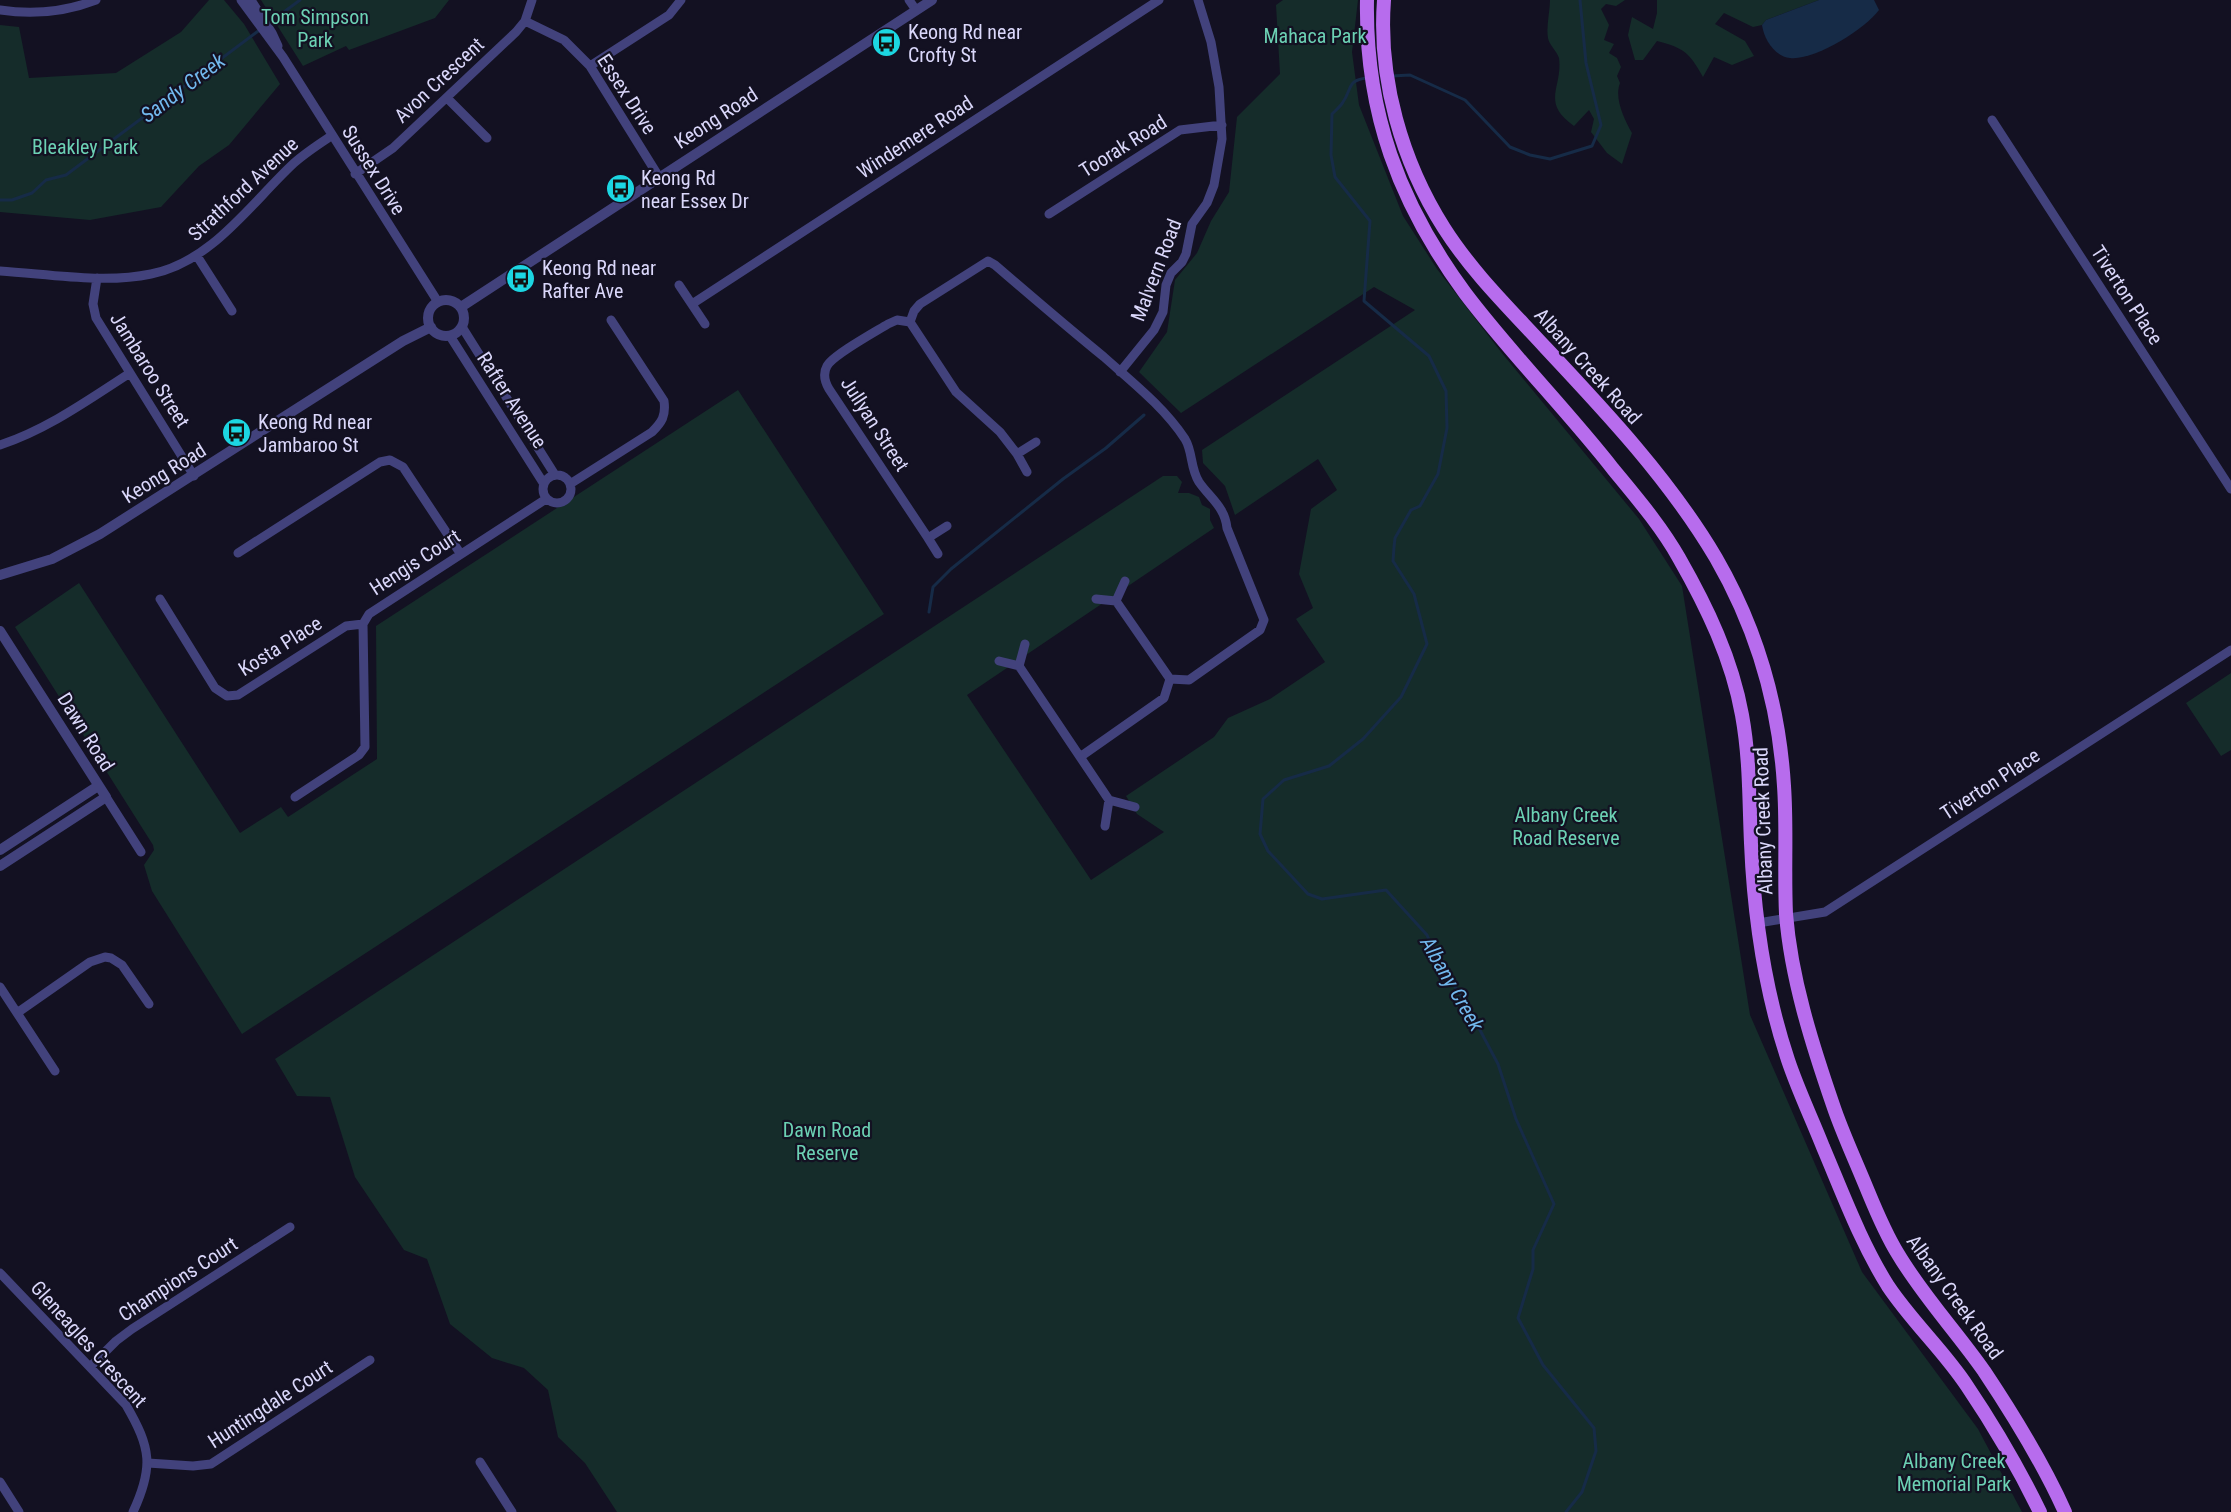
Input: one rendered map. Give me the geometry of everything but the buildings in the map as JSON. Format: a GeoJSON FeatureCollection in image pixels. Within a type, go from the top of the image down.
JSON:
{"type":"FeatureCollection","features":[{"type":"Feature","properties":{"kind":"main road","name":"Albany Creek Road"},"geometry":{"type":"LineString","coordinates":[[1366,0],[1368,58],[1372,91],[1384,139],[1397,174],[1418,216],[1444,262],[1490,323],[1579,425],[1648,512],[1677,554],[1720,638],[1742,712],[1748,749],[1751,843],[1758,923],[1774,1011],[1789,1063],[1850,1212],[1888,1286],[1966,1384],[2040,1512]]}},
{"type":"Feature","properties":{"kind":"main road","name":"Albany Creek Road"},"geometry":{"type":"LineString","coordinates":[[1384,0],[1385,55],[1389,85],[1407,152],[1443,226],[1475,271],[1601,407],[1667,486],[1715,556],[1746,615],[1772,693],[1779,733],[1784,786],[1786,918],[1796,977],[1823,1074],[1843,1130],[1884,1229],[1916,1282],[1983,1370],[2038,1459],[2066,1512]]}},
{"type":"Feature","properties":{"kind":"street"},"geometry":{"type":"LineString","coordinates":[[0,10],[22,13],[52,12],[79,7],[96,0]]}},
{"type":"Feature","properties":{"kind":"street","name":"Sussex Drive"},"geometry":{"type":"LineString","coordinates":[[241,0],[254,13],[269,35],[438,302]]}},
{"type":"Feature","properties":{"kind":"street","name":"Sussex Drive"},"geometry":{"type":"LineString","coordinates":[[251,0],[254,13]]}},
{"type":"Feature","properties":{"kind":"street","name":"Avon Crescent"},"geometry":{"type":"LineString","coordinates":[[355,174],[393,148],[516,32],[525,21],[532,0]]}},
{"type":"Feature","properties":{"kind":"street"},"geometry":{"type":"LineString","coordinates":[[590,66],[669,15],[681,0]]}},
{"type":"Feature","properties":{"kind":"street"},"geometry":{"type":"LineString","coordinates":[[909,0],[916,10]]}},
{"type":"Feature","properties":{"kind":"street","name":"Keong Road"},"geometry":{"type":"LineString","coordinates":[[461,307],[932,0]]}},
{"type":"Feature","properties":{"kind":"street","name":"Windemere Road"},"geometry":{"type":"LineString","coordinates":[[692,304],[1159,0]]}},
{"type":"Feature","properties":{"kind":"street","name":"Malvern Road"},"geometry":{"type":"LineString","coordinates":[[1120,372],[1154,330],[1163,312],[1166,285],[1171,273],[1182,262],[1186,254],[1192,224],[1207,203],[1214,185],[1222,139],[1219,87],[1211,42],[1198,0]]}},
{"type":"Feature","properties":{"kind":"street","name":"Essex Drive"},"geometry":{"type":"LineString","coordinates":[[525,21],[564,40],[590,66],[659,177]]}},
{"type":"Feature","properties":{"kind":"street"},"geometry":{"type":"LineString","coordinates":[[447,98],[487,138]]}},
{"type":"Feature","properties":{"kind":"street","name":"Tiverton Place"},"geometry":{"type":"LineString","coordinates":[[1992,120],[2231,489]]}},
{"type":"Feature","properties":{"kind":"street","name":"Toorak Road"},"geometry":{"type":"LineString","coordinates":[[1049,214],[1180,130],[1222,125]]}},
{"type":"Feature","properties":{"kind":"street","name":"Strathford Avenue"},"geometry":{"type":"LineString","coordinates":[[0,271],[97,279],[152,274],[197,256],[215,242],[296,162],[331,135]]}},
{"type":"Feature","properties":{"kind":"street"},"geometry":{"type":"LineString","coordinates":[[197,256],[232,311]]}},
{"type":"Feature","properties":{"kind":"street"},"geometry":{"type":"LineString","coordinates":[[1028,472],[1000,432],[956,392],[910,322],[920,303],[988,261],[995,264],[1154,402],[1186,441],[1193,470],[1226,518],[1227,528],[1264,620],[1260,630],[1189,680],[1170,679]]}},
{"type":"Feature","properties":{"kind":"street","name":"Jambaroo Street"},"geometry":{"type":"LineString","coordinates":[[97,279],[93,304],[96,318],[194,476]]}},
{"type":"Feature","properties":{"kind":"street"},"geometry":{"type":"LineString","coordinates":[[679,285],[705,324]]}},
{"type":"Feature","properties":{"kind":"street"},"geometry":{"type":"LineString","coordinates":[[453,301],[461,307],[464,317],[462,327],[450,336],[439,334],[431,327],[429,310],[438,302],[453,301]]}},
{"type":"Feature","properties":{"kind":"street"},"geometry":{"type":"LineString","coordinates":[[546,499],[554,504],[562,503],[571,493],[570,484],[652,432],[662,423],[666,413],[659,392],[611,320]]}},
{"type":"Feature","properties":{"kind":"street","name":"Jullyan Street"},"geometry":{"type":"LineString","coordinates":[[910,322],[897,320],[888,324],[832,360],[825,372],[825,382],[938,554]]}},
{"type":"Feature","properties":{"kind":"street","name":"Keong Road"},"geometry":{"type":"LineString","coordinates":[[0,575],[52,559],[100,534],[403,341],[431,327]]}},
{"type":"Feature","properties":{"kind":"street","name":"Rafter Avenue"},"geometry":{"type":"LineString","coordinates":[[462,327],[555,475],[564,477],[570,484]]}},
{"type":"Feature","properties":{"kind":"street","name":"Rafter Avenue"},"geometry":{"type":"LineString","coordinates":[[450,336],[543,484],[546,499]]}},
{"type":"Feature","properties":{"kind":"street"},"geometry":{"type":"LineString","coordinates":[[0,445],[27,436],[51,423],[130,373]]}},
{"type":"Feature","properties":{"kind":"street"},"geometry":{"type":"LineString","coordinates":[[1017,454],[1036,442]]}},
{"type":"Feature","properties":{"kind":"street"},"geometry":{"type":"LineString","coordinates":[[238,553],[380,462],[390,460],[403,466],[460,554]]}},
{"type":"Feature","properties":{"kind":"street"},"geometry":{"type":"LineString","coordinates":[[543,484],[555,475]]}},
{"type":"Feature","properties":{"kind":"street","name":"Hengis Court"},"geometry":{"type":"LineString","coordinates":[[295,797],[359,755],[365,747],[363,624],[369,614],[546,499]]}},
{"type":"Feature","properties":{"kind":"street"},"geometry":{"type":"LineString","coordinates":[[928,538],[947,526]]}},
{"type":"Feature","properties":{"kind":"street"},"geometry":{"type":"LineString","coordinates":[[1116,601],[1125,581]]}},
{"type":"Feature","properties":{"kind":"street","name":"Kosta Place"},"geometry":{"type":"LineString","coordinates":[[160,599],[215,688],[227,696],[238,695],[346,626],[363,624]]}},
{"type":"Feature","properties":{"kind":"street"},"geometry":{"type":"LineString","coordinates":[[1096,599],[1116,601],[1170,679]]}},
{"type":"Feature","properties":{"kind":"street","name":"Dawn Road"},"geometry":{"type":"LineString","coordinates":[[0,631],[141,852]]}},
{"type":"Feature","properties":{"kind":"street"},"geometry":{"type":"LineString","coordinates":[[1019,666],[1024,644]]}},
{"type":"Feature","properties":{"kind":"street","name":"Tiverton Place"},"geometry":{"type":"LineString","coordinates":[[1758,923],[1825,912],[2231,650]]}},
{"type":"Feature","properties":{"kind":"street"},"geometry":{"type":"LineString","coordinates":[[999,661],[1019,666],[1109,800],[1135,807]]}},
{"type":"Feature","properties":{"kind":"street"},"geometry":{"type":"LineString","coordinates":[[1080,757],[1164,698],[1170,679]]}},
{"type":"Feature","properties":{"kind":"street"},"geometry":{"type":"LineString","coordinates":[[0,850],[98,786]]}},
{"type":"Feature","properties":{"kind":"street"},"geometry":{"type":"LineString","coordinates":[[0,866],[106,797]]}},
{"type":"Feature","properties":{"kind":"street"},"geometry":{"type":"LineString","coordinates":[[1105,826],[1109,800]]}},
{"type":"Feature","properties":{"kind":"street"},"geometry":{"type":"LineString","coordinates":[[16,1012],[90,962],[105,957],[122,965],[149,1004]]}},
{"type":"Feature","properties":{"kind":"street"},"geometry":{"type":"LineString","coordinates":[[0,987],[55,1071]]}},
{"type":"Feature","properties":{"kind":"street","name":"Champions Court"},"geometry":{"type":"LineString","coordinates":[[90,1367],[116,1341],[132,1329],[290,1227]]}},
{"type":"Feature","properties":{"kind":"street","name":"Gleneagles Crescent"},"geometry":{"type":"LineString","coordinates":[[0,1273],[126,1405],[145,1442],[148,1463],[142,1491],[133,1512]]}},
{"type":"Feature","properties":{"kind":"street","name":"Huntingdale Court"},"geometry":{"type":"LineString","coordinates":[[148,1463],[193,1466],[211,1464],[370,1360]]}},
{"type":"Feature","properties":{"kind":"street"},"geometry":{"type":"LineString","coordinates":[[480,1462],[512,1512]]}},
{"type":"Feature","properties":{"kind":"street"},"geometry":{"type":"LineString","coordinates":[[0,1482],[19,1512]]}},
{"type":"Feature","properties":{"kind":"green space","name":"Bleakley Park"},"geometry":{"type":"Polygon","coordinates":[[[209,0],[224,0],[244,24],[280,84],[229,145],[199,166],[161,207],[90,220],[0,212],[0,25],[19,27],[29,78],[116,73],[181,32],[209,0]]]}},
{"type":"Feature","properties":{"kind":"green space","name":"Tom Simpson Park"},"geometry":{"type":"Polygon","coordinates":[[[261,0],[449,0],[435,18],[349,50],[346,46],[303,66],[261,0]]]}},
{"type":"Feature","properties":{"kind":"green space","name":"Dawn Road Reserve"},"geometry":{"type":"Polygon","coordinates":[[[1283,0],[1358,0],[1352,52],[1359,105],[1403,216],[1437,269],[1501,352],[1639,519],[1682,586],[1750,1015],[1862,1272],[1978,1429],[2022,1512],[617,1512],[585,1463],[558,1437],[548,1390],[524,1368],[492,1358],[450,1324],[427,1259],[404,1250],[355,1177],[330,1097],[297,1096],[275,1059],[1163,476],[1177,476],[1182,482],[1178,493],[1189,493],[1199,497],[1202,505],[1210,509],[1210,520],[1214,528],[967,695],[1091,880],[1164,832],[1137,814],[1126,796],[1214,737],[1228,718],[1270,699],[1325,662],[1296,619],[1313,608],[1299,574],[1311,509],[1337,490],[1318,459],[1235,515],[1225,486],[1203,463],[1202,450],[1415,310],[1374,287],[1181,413],[1139,372],[1167,332],[1175,280],[1197,253],[1211,221],[1229,192],[1237,117],[1280,74],[1276,5],[1283,0]]]}},
{"type":"Feature","properties":{"kind":"green space"},"geometry":{"type":"Polygon","coordinates":[[[1550,0],[1625,0],[1616,6],[1606,4],[1601,9],[1609,25],[1604,40],[1614,44],[1609,53],[1617,58],[1621,67],[1617,76],[1620,83],[1619,102],[1632,133],[1622,164],[1607,153],[1591,132],[1594,119],[1589,110],[1574,126],[1558,109],[1555,94],[1559,58],[1549,41],[1550,0]]]}},
{"type":"Feature","properties":{"kind":"green space"},"geometry":{"type":"Polygon","coordinates":[[[1657,0],[1819,0],[1753,27],[1724,13],[1715,24],[1745,41],[1754,56],[1732,65],[1714,57],[1703,77],[1685,52],[1657,41],[1643,60],[1635,60],[1628,35],[1632,17],[1653,29],[1657,0]]]}},
{"type":"Feature","properties":{"kind":"green space"},"geometry":{"type":"Polygon","coordinates":[[[738,390],[884,614],[242,1034],[152,891],[144,865],[154,850],[153,845],[15,627],[79,583],[240,833],[281,807],[288,817],[377,759],[376,626],[738,390]]]}},
{"type":"Feature","properties":{"kind":"green space"},"geometry":{"type":"Polygon","coordinates":[[[2231,673],[2231,750],[2221,756],[2186,703],[2231,673]]]}},
{"type":"Feature","properties":{"kind":"water"},"geometry":{"type":"Polygon","coordinates":[[[1819,0],[1874,0],[1879,10],[1863,26],[1825,49],[1800,58],[1784,57],[1779,54],[1768,41],[1762,25],[1766,20],[1819,0]]]}},
{"type":"Feature","properties":{"kind":"waterway","name":"Sandy Creek"},"geometry":{"type":"LineString","coordinates":[[269,23],[300,0]]}},
{"type":"Feature","properties":{"kind":"waterway","name":"Albany Creek"},"geometry":{"type":"LineString","coordinates":[[1392,76],[1410,75],[1465,100],[1510,147],[1530,155],[1550,159],[1592,146],[1601,125],[1586,63],[1580,0]]}},
{"type":"Feature","properties":{"kind":"waterway","name":"Sandy Creek"},"geometry":{"type":"LineString","coordinates":[[0,200],[12,200],[32,193],[46,180],[66,175],[261,29]]}},
{"type":"Feature","properties":{"kind":"waterway","name":"Albany Creek"},"geometry":{"type":"LineString","coordinates":[[1367,78],[1353,83],[1342,104],[1332,114],[1331,155],[1335,177],[1370,221],[1364,301],[1429,356],[1446,391],[1447,428],[1438,474],[1420,506],[1411,510],[1395,538],[1394,547],[1393,561],[1414,594],[1427,644],[1401,697],[1363,739],[1329,766],[1284,780],[1263,799],[1260,834],[1268,851],[1308,894],[1322,899],[1386,890],[1427,935],[1438,962],[1464,1000],[1498,1064],[1516,1119],[1554,1204],[1533,1250],[1533,1269],[1518,1318],[1543,1365],[1594,1428],[1596,1451],[1582,1492],[1566,1512]]}},
{"type":"Feature","properties":{"kind":"waterway"},"geometry":{"type":"LineString","coordinates":[[929,612],[933,587],[951,569],[1063,479],[1106,448],[1144,415]]}},
{"type":"Feature","properties":{"kind":"place","name":"Keong Rd near Crofty St"},"geometry":{"type":"Point","coordinates":[887,43]}},
{"type":"Feature","properties":{"kind":"place","name":"Keong Rd near Essex Dr"},"geometry":{"type":"Point","coordinates":[620,189]}},
{"type":"Feature","properties":{"kind":"place","name":"Keong Rd near Rafter Ave"},"geometry":{"type":"Point","coordinates":[521,279]}},
{"type":"Feature","properties":{"kind":"place","name":"Keong Rd near Jambaroo St"},"geometry":{"type":"Point","coordinates":[237,433]}},
{"type":"Feature","properties":{"kind":"park label","name":"Mahaca Park"},"geometry":{"type":"Point","coordinates":[1315,36]}},
{"type":"Feature","properties":{"kind":"park label","name":"Albany Creek Road Reserve"},"geometry":{"type":"Point","coordinates":[1566,826]}},
{"type":"Feature","properties":{"kind":"park label","name":"Albany Creek Memorial Park"},"geometry":{"type":"Point","coordinates":[1954,1472]}}]}
